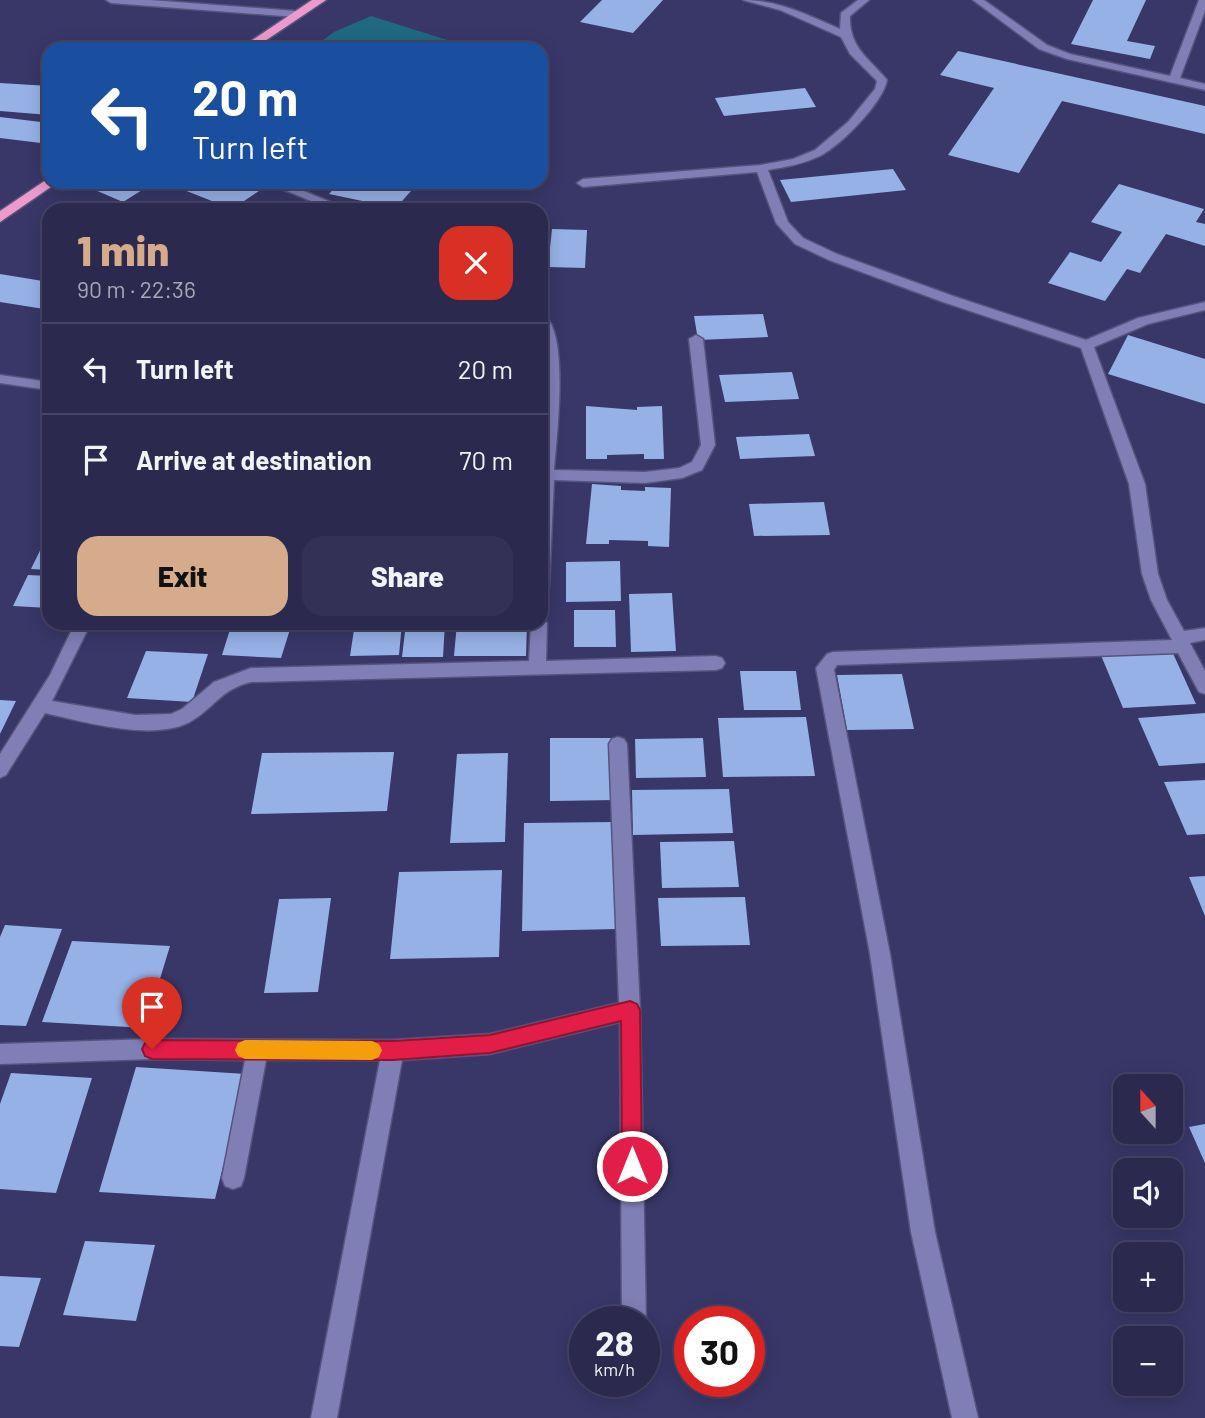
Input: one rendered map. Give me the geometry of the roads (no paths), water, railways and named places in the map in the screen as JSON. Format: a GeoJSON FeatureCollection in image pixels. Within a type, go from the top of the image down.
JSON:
{"type":"FeatureCollection","features":[{"type":"Feature","properties":{"kind":"highway"},"geometry":{"type":"LineString","coordinates":[[255,42],[320,0]]}},
{"type":"Feature","properties":{"kind":"highway"},"geometry":{"type":"LineString","coordinates":[[0,218],[42,188]]}},
{"type":"Feature","properties":{"kind":"street"},"geometry":{"type":"LineString","coordinates":[[111,0],[296,14]]}},
{"type":"Feature","properties":{"kind":"street"},"geometry":{"type":"LineString","coordinates":[[748,0],[783,8],[843,34]]}},
{"type":"Feature","properties":{"kind":"street"},"geometry":{"type":"LineString","coordinates":[[583,183],[761,168],[796,162],[819,152],[852,124],[880,90],[882,80],[851,48],[843,34],[845,15],[864,0]]}},
{"type":"Feature","properties":{"kind":"street"},"geometry":{"type":"LineString","coordinates":[[978,0],[1043,47],[1090,63],[1205,87]]}},
{"type":"Feature","properties":{"kind":"street"},"geometry":{"type":"LineString","coordinates":[[1174,80],[1204,0]]}},
{"type":"Feature","properties":{"kind":"street"},"geometry":{"type":"LineString","coordinates":[[761,168],[782,223],[799,241],[833,257],[948,299],[1087,345],[1143,321],[1205,306]]}},
{"type":"Feature","properties":{"kind":"street"},"geometry":{"type":"LineString","coordinates":[[289,189],[326,203]]}},
{"type":"Feature","properties":{"kind":"street"},"geometry":{"type":"LineString","coordinates":[[548,329],[553,348],[548,395]]}},
{"type":"Feature","properties":{"kind":"street"},"geometry":{"type":"LineString","coordinates":[[548,475],[668,476],[695,468],[708,445],[696,339]]}},
{"type":"Feature","properties":{"kind":"street"},"geometry":{"type":"LineString","coordinates":[[1087,345],[1137,484],[1150,574],[1158,600],[1205,687]]}},
{"type":"Feature","properties":{"kind":"street"},"geometry":{"type":"LineString","coordinates":[[0,379],[42,385]]}},
{"type":"Feature","properties":{"kind":"street"},"geometry":{"type":"LineString","coordinates":[[0,769],[41,705],[74,648],[80,630]]}},
{"type":"Feature","properties":{"kind":"street"},"geometry":{"type":"LineString","coordinates":[[537,668],[539,630]]}},
{"type":"Feature","properties":{"kind":"street"},"geometry":{"type":"LineString","coordinates":[[965,1418],[923,1232],[880,954],[825,668],[833,659],[1181,642],[1205,634]]}},
{"type":"Feature","properties":{"kind":"street"},"geometry":{"type":"LineString","coordinates":[[41,705],[125,720],[167,723],[181,719],[195,710],[216,689],[251,674],[716,663]]}},
{"type":"Feature","properties":{"kind":"street"},"geometry":{"type":"LineString","coordinates":[[618,744],[630,1010],[634,1306]]}},
{"type":"Feature","properties":{"kind":"street"},"geometry":{"type":"LineString","coordinates":[[0,1054],[152,1049],[393,1050],[490,1044],[630,1010]]}},
{"type":"Feature","properties":{"kind":"street"},"geometry":{"type":"LineString","coordinates":[[233,1178],[257,1050]]}},
{"type":"Feature","properties":{"kind":"street"},"geometry":{"type":"LineString","coordinates":[[324,1418],[393,1050]]}},
{"type":"Feature","properties":{"kind":"water"},"geometry":{"type":"Polygon","coordinates":[[[371,16],[454,42],[320,42],[334,32],[371,16]]]}}]}
